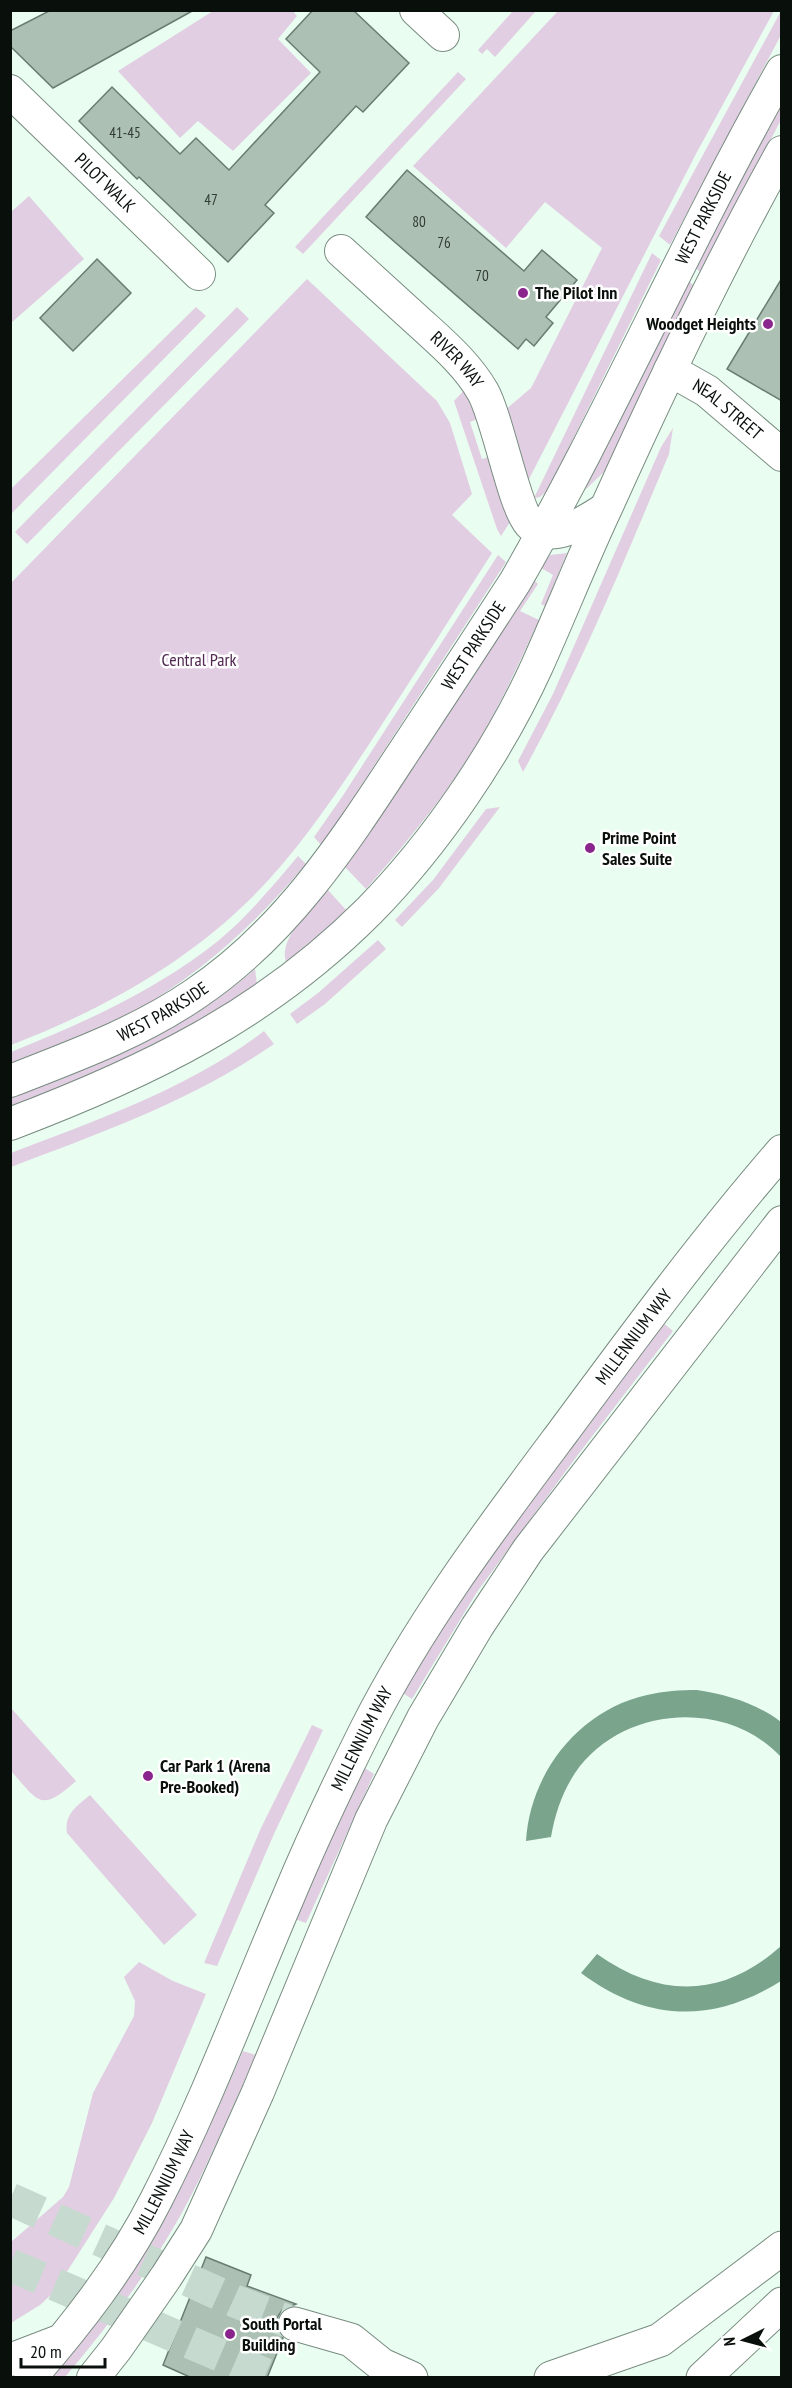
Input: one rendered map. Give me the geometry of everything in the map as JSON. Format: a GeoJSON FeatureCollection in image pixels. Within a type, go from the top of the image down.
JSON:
{"type":"FeatureCollection","features":[{"type":"Feature","properties":{"kind":"highway"},"geometry":{"type":"LineString","coordinates":[[551,2378],[660,2340],[782,2248]]}},
{"type":"Feature","properties":{"kind":"highway"},"geometry":{"type":"LineString","coordinates":[[703,2378],[782,2304]]}},
{"type":"Feature","properties":{"kind":"highway"},"geometry":{"type":"LineString","coordinates":[[295,2325],[351,2340],[382,2365],[411,2378]]}},
{"type":"Feature","properties":{"kind":"street"},"geometry":{"type":"LineString","coordinates":[[416,10],[443,35]]}},
{"type":"Feature","properties":{"kind":"street","name":"WEST PARKSIDE"},"geometry":{"type":"LineString","coordinates":[[10,1081],[88,1051],[160,1016],[221,975],[263,939],[293,908],[333,858],[508,592],[543,532],[684,254],[782,71]]}},
{"type":"Feature","properties":{"kind":"street","name":"PILOT WALK"},"geometry":{"type":"LineString","coordinates":[[10,91],[199,274]]}},
{"type":"Feature","properties":{"kind":"street"},"geometry":{"type":"LineString","coordinates":[[10,1124],[137,1072],[227,1024],[300,971],[369,910],[438,830],[498,741],[536,669],[605,509],[670,370],[782,152]]}},
{"type":"Feature","properties":{"kind":"street","name":"RIVER WAY"},"geometry":{"type":"LineString","coordinates":[[341,251],[469,370],[484,393],[495,419],[520,505],[529,524],[543,532]]}},
{"type":"Feature","properties":{"kind":"street","name":"NEAL STREET"},"geometry":{"type":"LineString","coordinates":[[670,370],[707,391],[782,454]]}},
{"type":"Feature","properties":{"kind":"street"},"geometry":{"type":"LineString","coordinates":[[543,532],[566,530],[587,521],[605,509]]}},
{"type":"Feature","properties":{"kind":"street","name":"MILLENNIUM WAY"},"geometry":{"type":"LineString","coordinates":[[30,2378],[64,2339],[112,2273],[155,2202],[214,2077],[324,1815],[369,1724],[424,1628],[482,1540],[685,1267],[782,1150]]}},
{"type":"Feature","properties":{"kind":"street"},"geometry":{"type":"LineString","coordinates":[[93,2378],[116,2349],[196,2230],[258,2092],[371,1820],[423,1718],[477,1627],[528,1550],[778,1233],[734,1207]]}},
{"type":"Feature","properties":{"kind":"street"},"geometry":{"type":"LineString","coordinates":[[369,1724],[409,1746]]}},
{"type":"Feature","properties":{"kind":"street"},"geometry":{"type":"LineString","coordinates":[[10,2360],[64,2339]]}},
{"type":"Feature","properties":{"kind":"green space"},"geometry":{"type":"Polygon","coordinates":[[[292,10],[297,16],[278,39],[311,73],[233,151],[198,121],[180,138],[118,71],[213,11],[292,10]]]}},
{"type":"Feature","properties":{"kind":"green space"},"geometry":{"type":"Polygon","coordinates":[[[513,11],[536,11],[495,57],[487,49],[482,54],[478,50],[513,11]]]}},
{"type":"Feature","properties":{"kind":"green space"},"geometry":{"type":"Polygon","coordinates":[[[558,11],[774,11],[697,152],[527,483],[505,410],[531,388],[602,248],[545,202],[506,248],[413,166],[558,11]]]}},
{"type":"Feature","properties":{"kind":"green space"},"geometry":{"type":"Polygon","coordinates":[[[781,11],[781,35],[670,245],[659,236],[781,11]]]}},
{"type":"Feature","properties":{"kind":"green space"},"geometry":{"type":"Polygon","coordinates":[[[458,72],[466,79],[303,254],[295,247],[458,72]]]}},
{"type":"Feature","properties":{"kind":"green space"},"geometry":{"type":"Polygon","coordinates":[[[781,104],[781,120],[701,273],[695,267],[781,104]]]}},
{"type":"Feature","properties":{"kind":"green space"},"geometry":{"type":"Polygon","coordinates":[[[29,196],[84,259],[11,323],[11,212],[29,196]]]}},
{"type":"Feature","properties":{"kind":"green space"},"geometry":{"type":"Polygon","coordinates":[[[652,253],[661,260],[548,490],[540,497],[534,498],[652,253]]]}},
{"type":"Feature","properties":{"kind":"green space","name":"Central Park"},"geometry":{"type":"Polygon","coordinates":[[[307,279],[437,401],[450,423],[472,494],[452,515],[492,553],[332,799],[299,844],[262,887],[218,928],[163,969],[74,1018],[11,1045],[11,583],[307,279]]]}},
{"type":"Feature","properties":{"kind":"green space"},"geometry":{"type":"Polygon","coordinates":[[[689,281],[694,286],[605,471],[585,490],[689,281]]]}},
{"type":"Feature","properties":{"kind":"green space"},"geometry":{"type":"Polygon","coordinates":[[[196,307],[206,316],[11,514],[11,489],[196,307]]]}},
{"type":"Feature","properties":{"kind":"green space"},"geometry":{"type":"Polygon","coordinates":[[[237,307],[249,319],[27,544],[15,532],[237,307]]]}},
{"type":"Feature","properties":{"kind":"green space"},"geometry":{"type":"Polygon","coordinates":[[[468,386],[483,417],[470,422],[482,459],[495,455],[514,516],[501,536],[454,401],[468,386]]]}},
{"type":"Feature","properties":{"kind":"green space"},"geometry":{"type":"Polygon","coordinates":[[[673,428],[669,454],[618,575],[564,694],[523,772],[518,761],[553,694],[661,447],[673,428]]]}},
{"type":"Feature","properties":{"kind":"green space"},"geometry":{"type":"Polygon","coordinates":[[[567,553],[545,606],[541,604],[553,575],[541,568],[550,555],[567,553]]]}},
{"type":"Feature","properties":{"kind":"green space"},"geometry":{"type":"Polygon","coordinates":[[[498,555],[506,562],[322,846],[314,837],[498,555]]]}},
{"type":"Feature","properties":{"kind":"green space"},"geometry":{"type":"Polygon","coordinates":[[[534,580],[538,584],[520,611],[539,620],[493,716],[463,766],[437,802],[366,889],[344,866],[534,580]]]}},
{"type":"Feature","properties":{"kind":"green space"},"geometry":{"type":"Polygon","coordinates":[[[500,807],[439,888],[402,927],[395,920],[433,880],[486,809],[500,807]]]}},
{"type":"Feature","properties":{"kind":"green space"},"geometry":{"type":"Polygon","coordinates":[[[298,856],[306,864],[268,906],[228,944],[184,979],[137,1010],[106,1026],[11,1065],[11,1052],[111,1008],[159,982],[205,951],[243,918],[298,856]]]}},
{"type":"Feature","properties":{"kind":"green space"},"geometry":{"type":"Polygon","coordinates":[[[328,890],[347,911],[286,962],[285,952],[292,933],[298,923],[328,890]]]}},
{"type":"Feature","properties":{"kind":"green space"},"geometry":{"type":"Polygon","coordinates":[[[378,940],[386,949],[325,1004],[297,1024],[290,1014],[318,993],[378,940]]]}},
{"type":"Feature","properties":{"kind":"green space"},"geometry":{"type":"Polygon","coordinates":[[[255,969],[257,984],[196,1024],[136,1056],[11,1107],[11,1098],[108,1059],[169,1029],[227,992],[255,969]]]}},
{"type":"Feature","properties":{"kind":"green space"},"geometry":{"type":"Polygon","coordinates":[[[264,1031],[274,1044],[212,1082],[146,1114],[11,1167],[11,1153],[109,1115],[174,1086],[235,1051],[264,1031]]]}},
{"type":"Feature","properties":{"kind":"green space"},"geometry":{"type":"Polygon","coordinates":[[[662,1322],[673,1331],[477,1592],[412,1699],[401,1692],[466,1587],[662,1322]]]}},
{"type":"Feature","properties":{"kind":"green space"},"geometry":{"type":"Polygon","coordinates":[[[11,1708],[76,1781],[55,1797],[40,1800],[11,1771],[11,1708]]]}},
{"type":"Feature","properties":{"kind":"green space"},"geometry":{"type":"Polygon","coordinates":[[[312,1725],[323,1730],[274,1834],[217,1966],[204,1963],[261,1828],[312,1725]]]}},
{"type":"Feature","properties":{"kind":"green space"},"geometry":{"type":"Polygon","coordinates":[[[363,1767],[374,1774],[306,1923],[292,1918],[363,1767]]]}},
{"type":"Feature","properties":{"kind":"green space"},"geometry":{"type":"Polygon","coordinates":[[[90,1795],[197,1915],[164,1945],[67,1833],[70,1816],[76,1807],[90,1795]]]}},
{"type":"Feature","properties":{"kind":"green space"},"geometry":{"type":"Polygon","coordinates":[[[139,1962],[173,1981],[206,1994],[152,2123],[114,2198],[54,2292],[40,2305],[11,2323],[11,2242],[63,2197],[69,2187],[93,2093],[134,2016],[135,2001],[124,1977],[139,1962]]]}},
{"type":"Feature","properties":{"kind":"green space"},"geometry":{"type":"Polygon","coordinates":[[[243,2051],[256,2055],[199,2180],[170,2233],[121,2307],[84,2354],[65,2377],[52,2378],[111,2302],[151,2241],[195,2157],[243,2051]]]}},
{"type":"Feature","properties":{"kind":"shaded area"},"geometry":{"type":"Polygon","coordinates":[[[697,1690],[741,1701],[781,1722],[781,1757],[758,1738],[732,1725],[704,1718],[675,1718],[646,1723],[619,1734],[595,1751],[575,1773],[566,1788],[551,1837],[526,1841],[537,1792],[548,1769],[580,1730],[600,1715],[622,1703],[647,1695],[697,1690]]]}},
{"type":"Feature","properties":{"kind":"shaded area"},"geometry":{"type":"Polygon","coordinates":[[[781,1946],[781,1981],[730,2005],[705,2010],[680,2012],[630,2001],[581,1973],[597,1954],[621,1969],[644,1979],[668,1985],[691,1986],[714,1983],[737,1976],[781,1946]]]}},
{"type":"Feature","properties":{"kind":"building"},"geometry":{"type":"Polygon","coordinates":[[[51,10],[194,10],[53,88],[10,46],[10,31],[51,10]]]}},
{"type":"Feature","properties":{"kind":"building"},"geometry":{"type":"Polygon","coordinates":[[[313,10],[353,10],[409,63],[363,112],[356,106],[265,205],[274,213],[228,262],[139,177],[137,179],[79,121],[112,87],[180,154],[196,138],[229,170],[320,72],[286,39],[313,10]]]}},
{"type":"Feature","properties":{"kind":"building"},"geometry":{"type":"Polygon","coordinates":[[[407,170],[524,271],[542,250],[577,280],[546,317],[553,323],[534,346],[526,339],[518,349],[366,217],[407,170]]]}},
{"type":"Feature","properties":{"kind":"building"},"geometry":{"type":"Polygon","coordinates":[[[97,259],[131,293],[73,351],[40,318],[97,259]]]}},
{"type":"Feature","properties":{"kind":"building","name":"Woodget Heights"},"geometry":{"type":"Polygon","coordinates":[[[782,278],[782,401],[727,369],[782,278]]]}},
{"type":"Feature","properties":{"kind":"building","name":"South Portal Building"},"geometry":{"type":"Polygon","coordinates":[[[206,2257],[251,2275],[247,2286],[296,2304],[282,2310],[277,2318],[277,2329],[283,2338],[267,2378],[192,2378],[163,2365],[206,2257]]]}},
{"type":"Feature","properties":{"kind":"tunnel"},"geometry":{"type":"LineString","coordinates":[[10,2199],[237,2302],[295,2324]]}},
{"type":"Feature","properties":{"kind":"tunnel"},"geometry":{"type":"LineString","coordinates":[[10,2265],[273,2378]]}},
{"type":"Feature","properties":{"kind":"place","name":"The Pilot Inn"},"geometry":{"type":"Point","coordinates":[523,293]}},
{"type":"Feature","properties":{"kind":"place","name":"Woodget Heights"},"geometry":{"type":"Point","coordinates":[768,324]}},
{"type":"Feature","properties":{"kind":"place","name":"Prime Point Sales Suite"},"geometry":{"type":"Point","coordinates":[590,848]}},
{"type":"Feature","properties":{"kind":"place","name":"Car Park 1 (Arena Pre-Booked)"},"geometry":{"type":"Point","coordinates":[148,1776]}},
{"type":"Feature","properties":{"kind":"place","name":"South Portal Building"},"geometry":{"type":"Point","coordinates":[230,2334]}}]}
